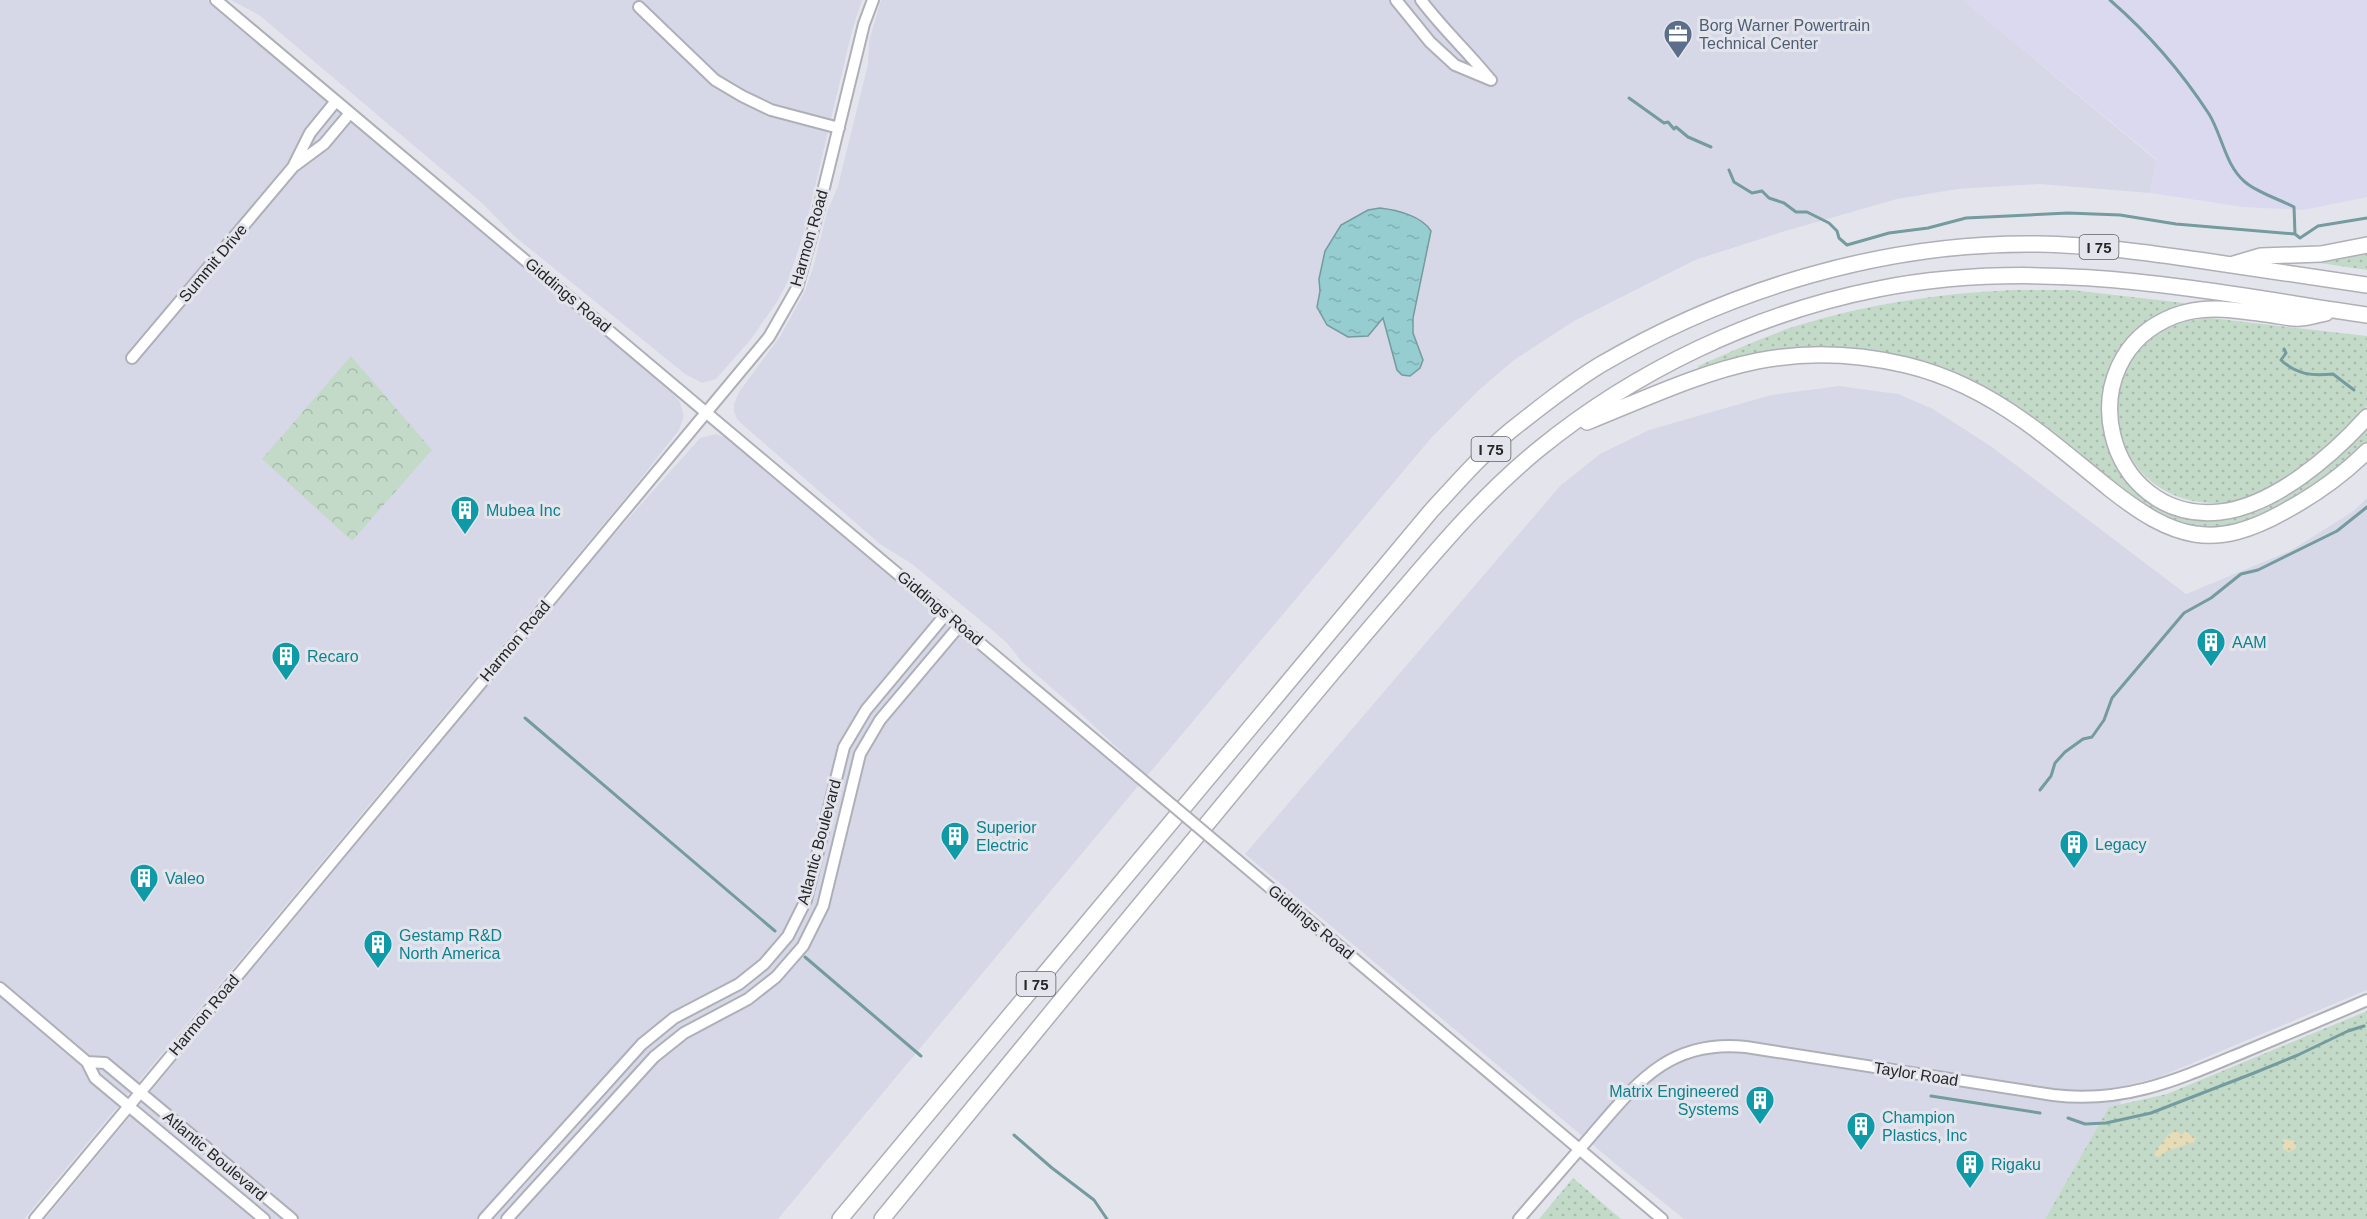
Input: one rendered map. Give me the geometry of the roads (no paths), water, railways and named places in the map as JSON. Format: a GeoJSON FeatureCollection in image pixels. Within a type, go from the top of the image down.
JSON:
{"type":"FeatureCollection","features":[{"type":"Feature","properties":{"kind":"highway","name":"I 75"},"geometry":{"type":"LineString","coordinates":[[840,1219],[1431,511],[1508,433],[1599,366],[1643,341],[1753,294],[1804,277],[1869,261],[1910,254],[1999,245],[2062,245],[2136,251],[2367,285]]}},
{"type":"Feature","properties":{"kind":"highway"},"geometry":{"type":"LineString","coordinates":[[2230,265],[2260,256],[2321,254],[2367,245]]}},
{"type":"Feature","properties":{"kind":"highway","name":"I 75"},"geometry":{"type":"LineString","coordinates":[[882,1219],[1362,637],[1463,519],[1542,446],[1605,401],[1649,375],[1732,334],[1814,305],[1879,289],[1925,282],[2002,275],[2087,276],[2367,315]]}},
{"type":"Feature","properties":{"kind":"highway"},"geometry":{"type":"LineString","coordinates":[[2337,310],[2299,318],[2220,309],[2200,309],[2164,320],[2133,344],[2118,369],[2109,396],[2109,424],[2112,436],[2128,470],[2154,495],[2187,509],[2218,512],[2257,501],[2291,482],[2338,447],[2367,417]]}},
{"type":"Feature","properties":{"kind":"highway"},"geometry":{"type":"LineString","coordinates":[[1564,430],[1678,384],[1744,363],[1804,355],[1866,357],[1928,372],[1989,398],[2025,422],[2144,515],[2170,528],[2196,535],[2237,532],[2264,522],[2315,494],[2367,451]]}},
{"type":"Feature","properties":{"kind":"street","name":"Giddings Road"},"geometry":{"type":"LineString","coordinates":[[216,0],[1662,1219]]}},
{"type":"Feature","properties":{"kind":"street","name":"Harmon Road"},"geometry":{"type":"LineString","coordinates":[[35,1219],[769,337],[797,288],[864,24],[873,0]]}},
{"type":"Feature","properties":{"kind":"street"},"geometry":{"type":"LineString","coordinates":[[1396,0],[1430,42],[1455,65],[1491,80],[1469,53],[1439,24],[1421,0]]}},
{"type":"Feature","properties":{"kind":"street"},"geometry":{"type":"LineString","coordinates":[[639,7],[715,80],[771,110],[839,128]]}},
{"type":"Feature","properties":{"kind":"street","name":"Summit Drive"},"geometry":{"type":"LineString","coordinates":[[293,167],[310,133],[336,101]]}},
{"type":"Feature","properties":{"kind":"street","name":"Summit Drive"},"geometry":{"type":"LineString","coordinates":[[132,358],[293,167],[324,144],[350,113]]}},
{"type":"Feature","properties":{"kind":"street","name":"Atlantic Boulevard"},"geometry":{"type":"LineString","coordinates":[[484,1219],[642,1044],[674,1018],[739,984],[764,964],[788,936],[806,900],[844,747],[866,710],[946,614]]}},
{"type":"Feature","properties":{"kind":"street","name":"Atlantic Boulevard"},"geometry":{"type":"LineString","coordinates":[[507,1219],[654,1057],[684,1033],[748,999],[776,977],[803,946],[823,906],[860,754],[880,720],[960,625]]}},
{"type":"Feature","properties":{"kind":"street"},"geometry":{"type":"LineString","coordinates":[[0,988],[87,1062]]}},
{"type":"Feature","properties":{"kind":"street","name":"Taylor Road"},"geometry":{"type":"LineString","coordinates":[[1519,1219],[1632,1089],[1650,1072],[1676,1058],[1704,1049],[1746,1047],[2042,1094],[2098,1097],[2135,1092],[2171,1082],[2367,1000]]}},
{"type":"Feature","properties":{"kind":"street","name":"Atlantic Boulevard"},"geometry":{"type":"LineString","coordinates":[[264,1219],[95,1078],[87,1062],[105,1063],[292,1219]]}},
{"type":"Feature","properties":{"kind":"water"},"geometry":{"type":"Polygon","coordinates":[[[1380,208],[1401,212],[1422,221],[1431,231],[1413,318],[1413,333],[1423,360],[1420,368],[1410,376],[1402,375],[1397,370],[1383,318],[1368,336],[1348,337],[1327,325],[1317,307],[1320,291],[1319,279],[1325,251],[1341,225],[1368,210],[1380,208]]]}},
{"type":"Feature","properties":{"kind":"waterway"},"geometry":{"type":"LineString","coordinates":[[2110,0],[2151,39],[2187,83],[2209,114],[2228,159],[2238,175],[2256,189],[2294,207],[2295,234]]}},
{"type":"Feature","properties":{"kind":"waterway"},"geometry":{"type":"LineString","coordinates":[[1629,98],[1664,123],[1668,122],[1674,129],[1676,127],[1688,137],[1711,147]]}},
{"type":"Feature","properties":{"kind":"waterway"},"geometry":{"type":"LineString","coordinates":[[1729,170],[1734,182],[1752,193],[1762,191],[1769,198],[1784,203],[1796,212],[1807,212],[1829,223],[1847,245],[1889,233],[1928,228],[1966,218],[2068,213],[2120,215],[2176,224],[2295,234],[2300,238],[2318,226],[2367,218]]}},
{"type":"Feature","properties":{"kind":"waterway"},"geometry":{"type":"LineString","coordinates":[[2284,349],[2286,353],[2281,360],[2293,369],[2318,375],[2333,374],[2354,390]]}},
{"type":"Feature","properties":{"kind":"waterway"},"geometry":{"type":"LineString","coordinates":[[2040,790],[2051,776],[2055,763],[2065,752],[2083,739],[2092,737],[2104,720],[2112,698],[2184,613],[2211,598],[2241,574],[2258,570],[2337,531],[2367,507]]}},
{"type":"Feature","properties":{"kind":"waterway"},"geometry":{"type":"LineString","coordinates":[[525,718],[775,931]]}},
{"type":"Feature","properties":{"kind":"waterway"},"geometry":{"type":"LineString","coordinates":[[805,957],[921,1056]]}},
{"type":"Feature","properties":{"kind":"waterway"},"geometry":{"type":"LineString","coordinates":[[2068,1118],[2085,1124],[2106,1123],[2151,1113],[2254,1073],[2364,1026]]}},
{"type":"Feature","properties":{"kind":"waterway"},"geometry":{"type":"LineString","coordinates":[[1931,1096],[2040,1113]]}},
{"type":"Feature","properties":{"kind":"waterway"},"geometry":{"type":"LineString","coordinates":[[1014,1135],[1094,1200],[1107,1219]]}},
{"type":"Feature","properties":{"kind":"place","name":"Borg Warner Powertrain Technical Center"},"geometry":{"type":"Point","coordinates":[1678,60]}},
{"type":"Feature","properties":{"kind":"place","name":"Mubea Inc"},"geometry":{"type":"Point","coordinates":[465,536]}},
{"type":"Feature","properties":{"kind":"place","name":"AAM"},"geometry":{"type":"Point","coordinates":[2211,668]}},
{"type":"Feature","properties":{"kind":"place","name":"Recaro"},"geometry":{"type":"Point","coordinates":[286,682]}},
{"type":"Feature","properties":{"kind":"place","name":"Superior Electric"},"geometry":{"type":"Point","coordinates":[955,862]}},
{"type":"Feature","properties":{"kind":"place","name":"Legacy"},"geometry":{"type":"Point","coordinates":[2074,870]}},
{"type":"Feature","properties":{"kind":"place","name":"Valeo"},"geometry":{"type":"Point","coordinates":[144,904]}},
{"type":"Feature","properties":{"kind":"place","name":"Gestamp R&D North America"},"geometry":{"type":"Point","coordinates":[378,970]}},
{"type":"Feature","properties":{"kind":"place","name":"Matrix Engineered Systems"},"geometry":{"type":"Point","coordinates":[1760,1126]}},
{"type":"Feature","properties":{"kind":"place","name":"Champion Plastics, Inc"},"geometry":{"type":"Point","coordinates":[1861,1152]}},
{"type":"Feature","properties":{"kind":"place","name":"Rigaku"},"geometry":{"type":"Point","coordinates":[1970,1190]}}]}
